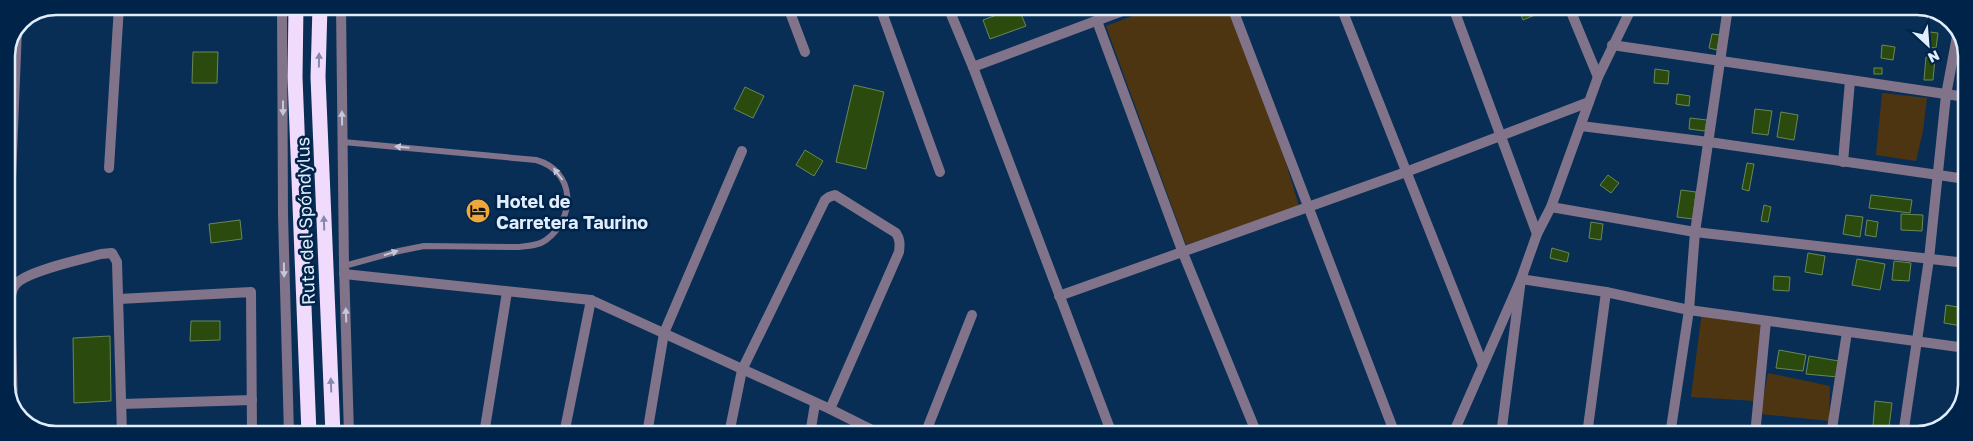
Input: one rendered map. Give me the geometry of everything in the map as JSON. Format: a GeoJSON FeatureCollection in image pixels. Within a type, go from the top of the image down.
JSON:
{"type":"FeatureCollection","features":[{"type":"Feature","properties":{"kind":"highway","name":"Ruta del Spóndylus"},"geometry":{"type":"LineString","coordinates":[[296,15],[295,77],[309,426]]}},
{"type":"Feature","properties":{"kind":"highway","name":"Ruta del Spóndylus"},"geometry":{"type":"LineString","coordinates":[[320,15],[318,77],[332,426]]}},
{"type":"Feature","properties":{"kind":"street"},"geometry":{"type":"LineString","coordinates":[[109,168],[118,15]]}},
{"type":"Feature","properties":{"kind":"street"},"geometry":{"type":"LineString","coordinates":[[282,15],[283,215],[289,426]]}},
{"type":"Feature","properties":{"kind":"street"},"geometry":{"type":"LineString","coordinates":[[341,15],[344,270],[351,426]]}},
{"type":"Feature","properties":{"kind":"street"},"geometry":{"type":"LineString","coordinates":[[791,15],[804,52]]}},
{"type":"Feature","properties":{"kind":"street"},"geometry":{"type":"LineString","coordinates":[[883,15],[940,172]]}},
{"type":"Feature","properties":{"kind":"street"},"geometry":{"type":"LineString","coordinates":[[951,15],[973,67],[1109,426]]}},
{"type":"Feature","properties":{"kind":"street"},"geometry":{"type":"LineString","coordinates":[[973,67],[1112,15]]}},
{"type":"Feature","properties":{"kind":"street"},"geometry":{"type":"LineString","coordinates":[[1235,15],[1392,426]]}},
{"type":"Feature","properties":{"kind":"street"},"geometry":{"type":"LineString","coordinates":[[1344,15],[1483,365]]}},
{"type":"Feature","properties":{"kind":"street"},"geometry":{"type":"LineString","coordinates":[[1456,15],[1537,234]]}},
{"type":"Feature","properties":{"kind":"street"},"geometry":{"type":"LineString","coordinates":[[1572,15],[1598,77]]}},
{"type":"Feature","properties":{"kind":"street"},"geometry":{"type":"LineString","coordinates":[[1456,426],[1521,280],[1537,234],[1551,207],[1598,77],[1628,15]]}},
{"type":"Feature","properties":{"kind":"street"},"geometry":{"type":"LineString","coordinates":[[1671,426],[1689,310],[1695,232],[1727,15]]}},
{"type":"Feature","properties":{"kind":"street"},"geometry":{"type":"LineString","coordinates":[[1097,21],[1183,253],[1254,426]]}},
{"type":"Feature","properties":{"kind":"street"},"geometry":{"type":"LineString","coordinates":[[1904,426],[1915,342],[1929,259],[1946,95],[1956,42]]}},
{"type":"Feature","properties":{"kind":"street"},"geometry":{"type":"LineString","coordinates":[[1612,45],[1958,96]]}},
{"type":"Feature","properties":{"kind":"street"},"geometry":{"type":"LineString","coordinates":[[15,86],[16,46]]}},
{"type":"Feature","properties":{"kind":"street"},"geometry":{"type":"LineString","coordinates":[[1843,162],[1850,80]]}},
{"type":"Feature","properties":{"kind":"street"},"geometry":{"type":"LineString","coordinates":[[1059,296],[1406,172],[1589,102]]}},
{"type":"Feature","properties":{"kind":"street"},"geometry":{"type":"LineString","coordinates":[[1581,126],[1709,142],[1958,178]]}},
{"type":"Feature","properties":{"kind":"street"},"geometry":{"type":"LineString","coordinates":[[647,426],[664,333],[742,151]]}},
{"type":"Feature","properties":{"kind":"street"},"geometry":{"type":"LineString","coordinates":[[731,426],[742,370],[825,200],[829,196],[835,195],[896,233],[900,238],[900,246],[830,409]]}},
{"type":"Feature","properties":{"kind":"street"},"geometry":{"type":"LineString","coordinates":[[1551,207],[1695,232],[1958,262]]}},
{"type":"Feature","properties":{"kind":"street"},"geometry":{"type":"LineString","coordinates":[[15,285],[31,275],[107,252],[112,253],[117,262],[122,426]]}},
{"type":"Feature","properties":{"kind":"street"},"geometry":{"type":"LineString","coordinates":[[344,270],[507,292],[591,300],[864,426]]}},
{"type":"Feature","properties":{"kind":"street"},"geometry":{"type":"LineString","coordinates":[[1521,280],[1606,292],[1689,310],[1958,347]]}},
{"type":"Feature","properties":{"kind":"street"},"geometry":{"type":"LineString","coordinates":[[1502,426],[1521,280]]}},
{"type":"Feature","properties":{"kind":"street"},"geometry":{"type":"LineString","coordinates":[[119,299],[251,292],[252,426]]}},
{"type":"Feature","properties":{"kind":"street"},"geometry":{"type":"LineString","coordinates":[[485,426],[507,292]]}},
{"type":"Feature","properties":{"kind":"street"},"geometry":{"type":"LineString","coordinates":[[1588,426],[1606,292]]}},
{"type":"Feature","properties":{"kind":"street"},"geometry":{"type":"LineString","coordinates":[[566,426],[591,300]]}},
{"type":"Feature","properties":{"kind":"street"},"geometry":{"type":"LineString","coordinates":[[928,426],[972,316]]}},
{"type":"Feature","properties":{"kind":"street"},"geometry":{"type":"LineString","coordinates":[[1756,426],[1766,321]]}},
{"type":"Feature","properties":{"kind":"street"},"geometry":{"type":"LineString","coordinates":[[1832,426],[1846,332]]}},
{"type":"Feature","properties":{"kind":"street"},"geometry":{"type":"LineString","coordinates":[[122,404],[252,400]]}},
{"type":"Feature","properties":{"kind":"street"},"geometry":{"type":"LineString","coordinates":[[811,426],[815,404]]}},
{"type":"Feature","properties":{"kind":"lane"},"geometry":{"type":"LineString","coordinates":[[342,142],[536,160],[549,164],[561,175],[567,190],[567,205],[558,229],[545,241],[534,246],[424,246],[398,251],[344,270]]}},
{"type":"Feature","properties":{"kind":"shaded area"},"geometry":{"type":"Polygon","coordinates":[[[1136,15],[1232,15],[1282,150],[1299,206],[1186,245],[1106,26],[1136,15]]]}},
{"type":"Feature","properties":{"kind":"shaded area"},"geometry":{"type":"Polygon","coordinates":[[[1882,93],[1927,98],[1923,131],[1916,161],[1876,155],[1882,93]]]}},
{"type":"Feature","properties":{"kind":"shaded area"},"geometry":{"type":"Polygon","coordinates":[[[1702,311],[1763,322],[1754,401],[1691,397],[1702,311]]]}},
{"type":"Feature","properties":{"kind":"shaded area"},"geometry":{"type":"Polygon","coordinates":[[[1768,373],[1830,386],[1829,421],[1760,414],[1768,373]]]}},
{"type":"Feature","properties":{"kind":"building"},"geometry":{"type":"Polygon","coordinates":[[[996,15],[1021,15],[1026,26],[990,39],[983,20],[996,15]]]}},
{"type":"Feature","properties":{"kind":"building"},"geometry":{"type":"Polygon","coordinates":[[[1521,15],[1535,15],[1523,20],[1521,15]]]}},
{"type":"Feature","properties":{"kind":"building"},"geometry":{"type":"Polygon","coordinates":[[[1930,32],[1938,33],[1936,48],[1927,47],[1930,32]]]}},
{"type":"Feature","properties":{"kind":"building"},"geometry":{"type":"Polygon","coordinates":[[[1712,34],[1720,35],[1717,50],[1709,48],[1712,34]]]}},
{"type":"Feature","properties":{"kind":"building"},"geometry":{"type":"Polygon","coordinates":[[[1882,45],[1895,47],[1893,60],[1881,58],[1882,45]]]}},
{"type":"Feature","properties":{"kind":"building"},"geometry":{"type":"Polygon","coordinates":[[[193,52],[218,52],[217,83],[192,83],[193,52]]]}},
{"type":"Feature","properties":{"kind":"building"},"geometry":{"type":"Polygon","coordinates":[[[1926,57],[1935,58],[1933,80],[1924,80],[1926,57]]]}},
{"type":"Feature","properties":{"kind":"building"},"geometry":{"type":"Polygon","coordinates":[[[1874,68],[1882,68],[1882,74],[1874,74],[1874,68]]]}},
{"type":"Feature","properties":{"kind":"building"},"geometry":{"type":"Polygon","coordinates":[[[1655,69],[1669,71],[1668,84],[1654,83],[1655,69]]]}},
{"type":"Feature","properties":{"kind":"building"},"geometry":{"type":"Polygon","coordinates":[[[854,85],[884,92],[866,169],[836,162],[854,85]]]}},
{"type":"Feature","properties":{"kind":"building"},"geometry":{"type":"Polygon","coordinates":[[[745,87],[764,96],[753,118],[734,109],[745,87]]]}},
{"type":"Feature","properties":{"kind":"building"},"geometry":{"type":"Polygon","coordinates":[[[1677,94],[1690,96],[1689,106],[1676,104],[1677,94]]]}},
{"type":"Feature","properties":{"kind":"building"},"geometry":{"type":"Polygon","coordinates":[[[1755,109],[1772,111],[1768,135],[1752,133],[1755,109]]]}},
{"type":"Feature","properties":{"kind":"building"},"geometry":{"type":"Polygon","coordinates":[[[1781,112],[1798,115],[1794,140],[1777,137],[1781,112]]]}},
{"type":"Feature","properties":{"kind":"building"},"geometry":{"type":"Polygon","coordinates":[[[1690,118],[1707,120],[1705,131],[1689,129],[1690,118]]]}},
{"type":"Feature","properties":{"kind":"building"},"geometry":{"type":"Polygon","coordinates":[[[805,150],[823,161],[814,176],[796,165],[805,150]]]}},
{"type":"Feature","properties":{"kind":"building"},"geometry":{"type":"Polygon","coordinates":[[[1747,163],[1754,164],[1749,191],[1742,189],[1747,163]]]}},
{"type":"Feature","properties":{"kind":"building"},"geometry":{"type":"Polygon","coordinates":[[[1608,175],[1619,183],[1611,193],[1600,185],[1608,175]]]}},
{"type":"Feature","properties":{"kind":"building"},"geometry":{"type":"Polygon","coordinates":[[[1681,190],[1696,192],[1693,219],[1677,217],[1681,190]]]}},
{"type":"Feature","properties":{"kind":"building"},"geometry":{"type":"Polygon","coordinates":[[[1871,195],[1912,200],[1910,213],[1869,208],[1871,195]]]}},
{"type":"Feature","properties":{"kind":"building"},"geometry":{"type":"Polygon","coordinates":[[[1764,205],[1771,207],[1768,222],[1761,221],[1764,205]]]}},
{"type":"Feature","properties":{"kind":"building"},"geometry":{"type":"Polygon","coordinates":[[[1901,214],[1923,215],[1922,231],[1901,230],[1901,214]]]}},
{"type":"Feature","properties":{"kind":"building"},"geometry":{"type":"Polygon","coordinates":[[[1846,215],[1863,217],[1860,237],[1843,234],[1846,215]]]}},
{"type":"Feature","properties":{"kind":"building"},"geometry":{"type":"Polygon","coordinates":[[[240,220],[242,239],[211,243],[209,224],[240,220]]]}},
{"type":"Feature","properties":{"kind":"building"},"geometry":{"type":"Polygon","coordinates":[[[1867,220],[1878,222],[1876,237],[1865,235],[1867,220]]]}},
{"type":"Feature","properties":{"kind":"building"},"geometry":{"type":"Polygon","coordinates":[[[1591,222],[1603,224],[1601,240],[1589,238],[1591,222]]]}},
{"type":"Feature","properties":{"kind":"building"},"geometry":{"type":"Polygon","coordinates":[[[1552,248],[1569,253],[1567,262],[1550,258],[1552,248]]]}},
{"type":"Feature","properties":{"kind":"building"},"geometry":{"type":"Polygon","coordinates":[[[1808,253],[1825,256],[1822,275],[1805,272],[1808,253]]]}},
{"type":"Feature","properties":{"kind":"building"},"geometry":{"type":"Polygon","coordinates":[[[1857,259],[1885,264],[1880,290],[1852,285],[1857,259]]]}},
{"type":"Feature","properties":{"kind":"building"},"geometry":{"type":"Polygon","coordinates":[[[1894,261],[1911,263],[1909,281],[1892,280],[1894,261]]]}},
{"type":"Feature","properties":{"kind":"building"},"geometry":{"type":"Polygon","coordinates":[[[1774,276],[1790,277],[1789,291],[1773,290],[1774,276]]]}},
{"type":"Feature","properties":{"kind":"building"},"geometry":{"type":"Polygon","coordinates":[[[1946,305],[1958,307],[1958,325],[1944,323],[1946,305]]]}},
{"type":"Feature","properties":{"kind":"building"},"geometry":{"type":"Polygon","coordinates":[[[191,321],[220,321],[220,340],[190,341],[191,321]]]}},
{"type":"Feature","properties":{"kind":"building"},"geometry":{"type":"Polygon","coordinates":[[[110,336],[111,401],[74,403],[73,338],[110,336]]]}},
{"type":"Feature","properties":{"kind":"building"},"geometry":{"type":"Polygon","coordinates":[[[1779,350],[1806,355],[1803,371],[1776,368],[1779,350]]]}},
{"type":"Feature","properties":{"kind":"building"},"geometry":{"type":"Polygon","coordinates":[[[1809,356],[1839,361],[1838,377],[1806,374],[1809,356]]]}},
{"type":"Feature","properties":{"kind":"building"},"geometry":{"type":"Polygon","coordinates":[[[1875,401],[1892,403],[1889,426],[1873,426],[1875,401]]]}},
{"type":"Feature","properties":{"kind":"place","name":"Hotel de Carretera Taurino"},"geometry":{"type":"Point","coordinates":[478,211]}}]}
